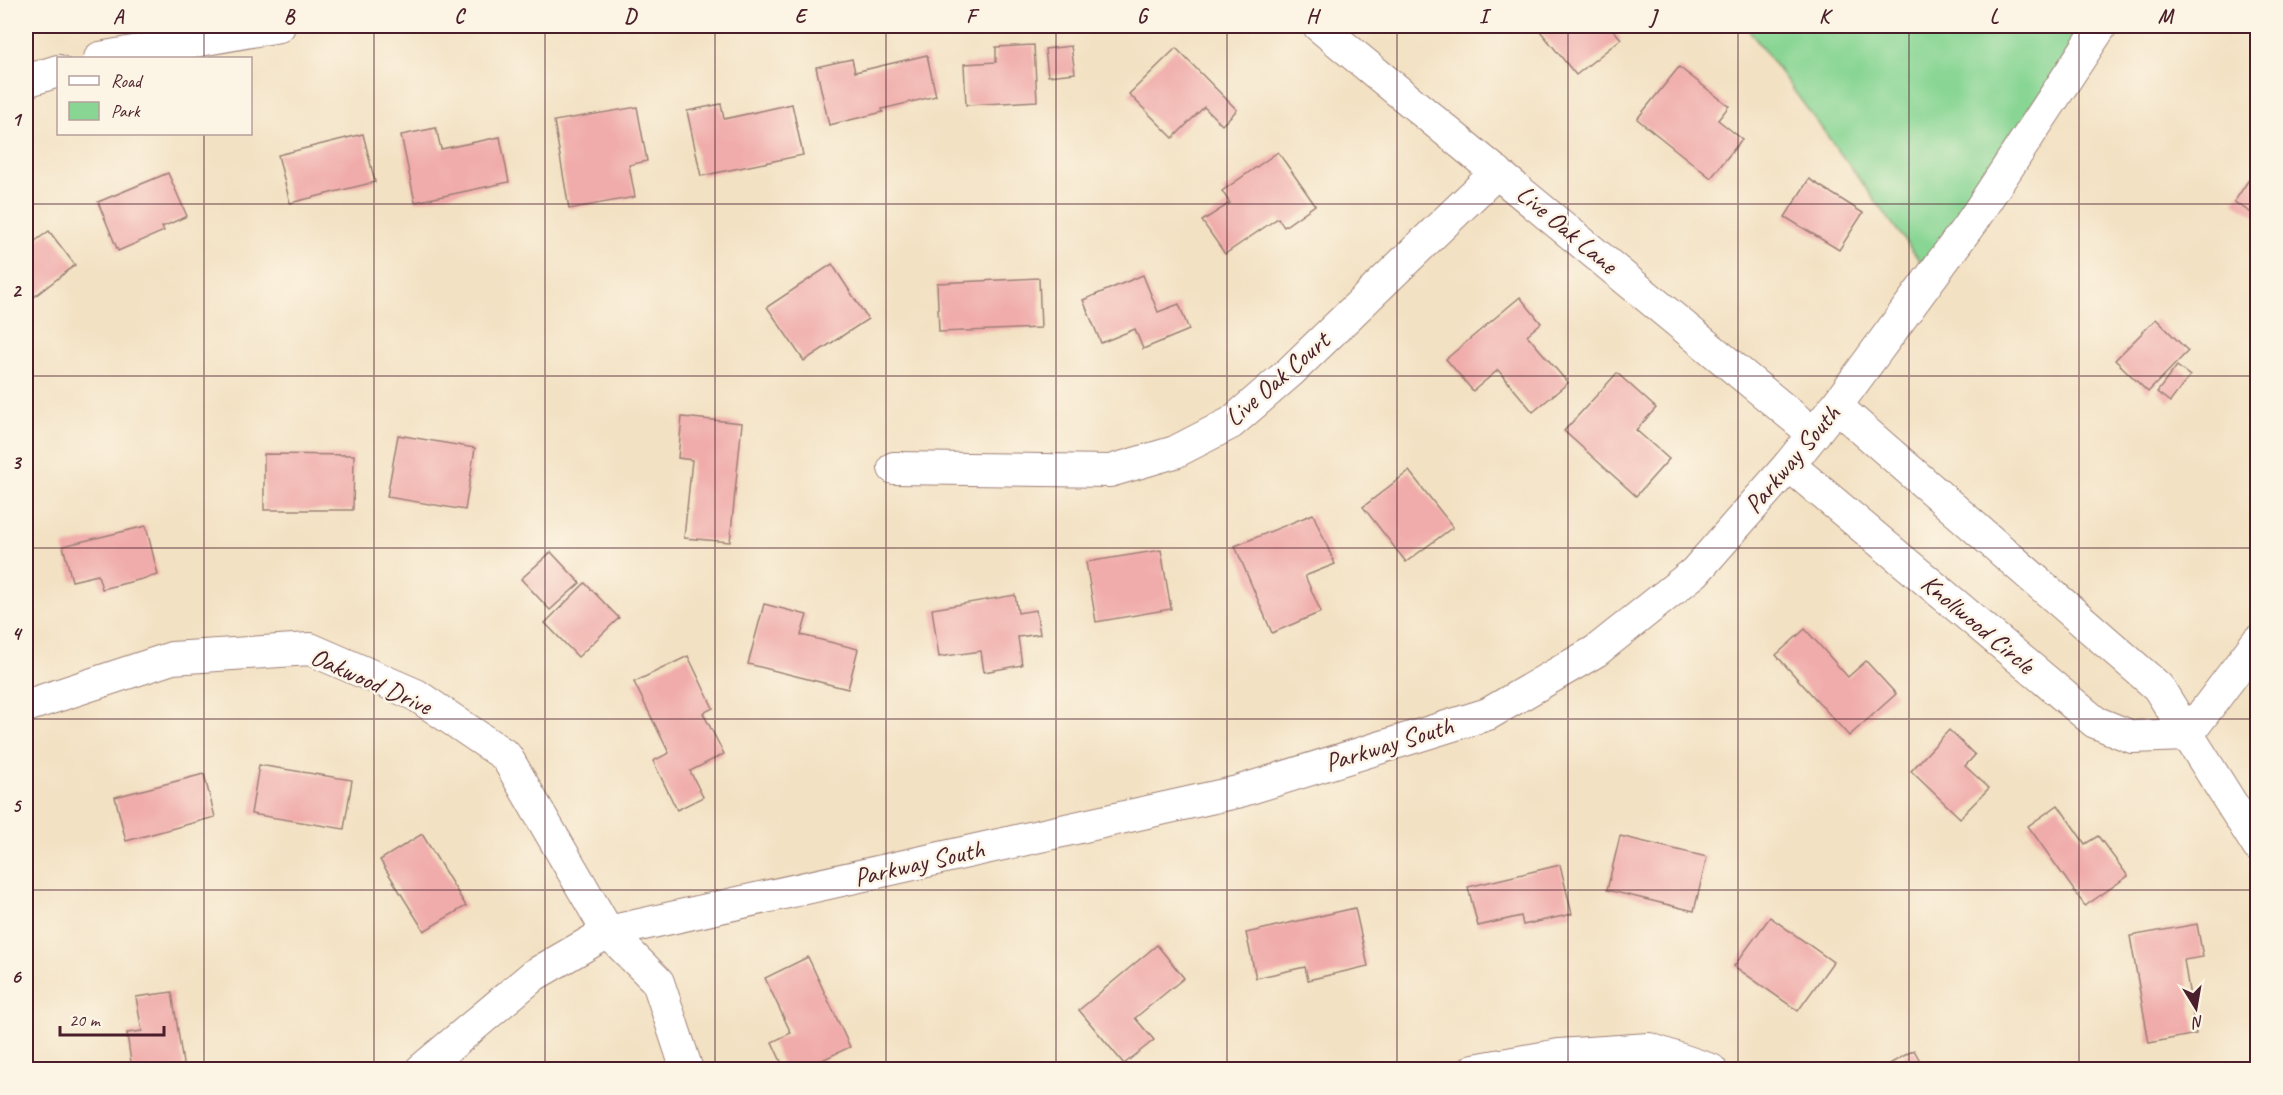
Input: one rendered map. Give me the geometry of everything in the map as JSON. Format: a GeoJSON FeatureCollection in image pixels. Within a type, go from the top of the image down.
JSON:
{"type":"FeatureCollection","features":[{"type":"Feature","properties":{"kind":"street"},"geometry":{"type":"LineString","coordinates":[[106,57],[279,26]]}},
{"type":"Feature","properties":{"kind":"street","name":"Live Oak Lane"},"geometry":{"type":"LineString","coordinates":[[1319,26],[1814,434]]}},
{"type":"Feature","properties":{"kind":"street","name":"Parkway South"},"geometry":{"type":"LineString","coordinates":[[421,1070],[534,975],[608,932],[1237,792],[1488,714],[1596,651],[1695,572],[1789,465],[1836,406],[1973,220],[2101,26]]}},
{"type":"Feature","properties":{"kind":"street"},"geometry":{"type":"LineString","coordinates":[[26,81],[57,71]]}},
{"type":"Feature","properties":{"kind":"street","name":"Live Oak Court"},"geometry":{"type":"LineString","coordinates":[[894,468],[1110,471],[1175,452],[1231,423],[1281,379],[1497,172]]}},
{"type":"Feature","properties":{"kind":"street"},"geometry":{"type":"LineString","coordinates":[[1836,406],[2158,687],[2258,846]]}},
{"type":"Feature","properties":{"kind":"street","name":"Knollwood Circle"},"geometry":{"type":"LineString","coordinates":[[1789,465],[2095,722],[2132,737],[2187,735]]}},
{"type":"Feature","properties":{"kind":"street"},"geometry":{"type":"LineString","coordinates":[[2187,735],[2258,641]]}},
{"type":"Feature","properties":{"kind":"street","name":"Oakwood Drive"},"geometry":{"type":"LineString","coordinates":[[26,706],[172,658],[310,649],[416,695],[506,756],[608,932]]}},
{"type":"Feature","properties":{"kind":"street"},"geometry":{"type":"LineString","coordinates":[[608,932],[658,982],[687,1070]]}},
{"type":"Feature","properties":{"kind":"street"},"geometry":{"type":"LineString","coordinates":[[1474,1070],[1559,1055],[1649,1049],[1711,1070]]}},
{"type":"Feature","properties":{"kind":"green space"},"geometry":{"type":"Polygon","coordinates":[[[1746,26],[2093,26],[1923,265],[1746,26]]]}},
{"type":"Feature","properties":{"kind":"building"},"geometry":{"type":"Polygon","coordinates":[[[1536,26],[1610,26],[1621,39],[1576,75],[1536,26]]]}},
{"type":"Feature","properties":{"kind":"building"},"geometry":{"type":"Polygon","coordinates":[[[1034,45],[1037,101],[966,105],[964,64],[996,62],[996,47],[1034,45]]]}},
{"type":"Feature","properties":{"kind":"building"},"geometry":{"type":"Polygon","coordinates":[[[1071,46],[1075,73],[1048,76],[1045,49],[1071,46]]]}},
{"type":"Feature","properties":{"kind":"building"},"geometry":{"type":"Polygon","coordinates":[[[1176,48],[1237,110],[1222,125],[1204,107],[1173,138],[1129,94],[1176,48]]]}},
{"type":"Feature","properties":{"kind":"building"},"geometry":{"type":"Polygon","coordinates":[[[927,55],[936,96],[829,125],[816,67],[852,59],[855,72],[927,55]]]}},
{"type":"Feature","properties":{"kind":"building"},"geometry":{"type":"Polygon","coordinates":[[[1679,67],[1729,106],[1718,120],[1742,139],[1711,178],[1637,119],[1679,67]]]}},
{"type":"Feature","properties":{"kind":"building"},"geometry":{"type":"Polygon","coordinates":[[[721,104],[724,119],[792,104],[803,155],[701,176],[687,111],[721,104]]]}},
{"type":"Feature","properties":{"kind":"building"},"geometry":{"type":"Polygon","coordinates":[[[637,107],[647,161],[629,165],[635,197],[569,209],[554,121],[637,107]]]}},
{"type":"Feature","properties":{"kind":"building"},"geometry":{"type":"Polygon","coordinates":[[[436,128],[441,149],[500,137],[509,182],[415,202],[401,135],[436,128]]]}},
{"type":"Feature","properties":{"kind":"building"},"geometry":{"type":"Polygon","coordinates":[[[363,134],[375,182],[290,203],[278,155],[363,134]]]}},
{"type":"Feature","properties":{"kind":"building"},"geometry":{"type":"Polygon","coordinates":[[[1278,152],[1315,205],[1284,227],[1278,218],[1225,254],[1202,221],[1230,203],[1222,191],[1278,152]]]}},
{"type":"Feature","properties":{"kind":"building"},"geometry":{"type":"Polygon","coordinates":[[[168,173],[187,216],[162,227],[164,231],[118,251],[98,202],[168,173]]]}},
{"type":"Feature","properties":{"kind":"building"},"geometry":{"type":"Polygon","coordinates":[[[2252,175],[2258,178],[2258,217],[2234,202],[2252,175]]]}},
{"type":"Feature","properties":{"kind":"building"},"geometry":{"type":"Polygon","coordinates":[[[1809,179],[1863,213],[1839,250],[1785,217],[1809,179]]]}},
{"type":"Feature","properties":{"kind":"building"},"geometry":{"type":"Polygon","coordinates":[[[49,231],[75,265],[26,303],[26,236],[31,244],[49,231]]]}},
{"type":"Feature","properties":{"kind":"building"},"geometry":{"type":"Polygon","coordinates":[[[832,264],[868,319],[804,361],[767,307],[832,264]]]}},
{"type":"Feature","properties":{"kind":"building"},"geometry":{"type":"Polygon","coordinates":[[[1143,275],[1158,312],[1179,304],[1189,330],[1143,349],[1135,329],[1101,343],[1083,300],[1143,275]]]}},
{"type":"Feature","properties":{"kind":"building"},"geometry":{"type":"Polygon","coordinates":[[[1039,278],[1041,328],[939,332],[937,283],[1039,278]]]}},
{"type":"Feature","properties":{"kind":"building"},"geometry":{"type":"Polygon","coordinates":[[[1520,297],[1541,323],[1527,335],[1568,383],[1533,412],[1498,370],[1473,391],[1446,359],[1520,297]]]}},
{"type":"Feature","properties":{"kind":"building"},"geometry":{"type":"Polygon","coordinates":[[[2156,319],[2188,351],[2148,392],[2115,360],[2156,319]]]}},
{"type":"Feature","properties":{"kind":"building"},"geometry":{"type":"Polygon","coordinates":[[[2177,366],[2190,376],[2170,402],[2157,392],[2177,366]]]}},
{"type":"Feature","properties":{"kind":"building"},"geometry":{"type":"Polygon","coordinates":[[[1617,373],[1656,408],[1636,430],[1669,459],[1636,496],[1564,431],[1617,373]]]}},
{"type":"Feature","properties":{"kind":"building"},"geometry":{"type":"Polygon","coordinates":[[[682,417],[742,423],[730,542],[684,538],[692,460],[678,458],[682,417]]]}},
{"type":"Feature","properties":{"kind":"building"},"geometry":{"type":"Polygon","coordinates":[[[398,435],[475,448],[465,510],[387,497],[398,435]]]}},
{"type":"Feature","properties":{"kind":"building"},"geometry":{"type":"Polygon","coordinates":[[[264,454],[354,455],[353,510],[264,510],[264,454]]]}},
{"type":"Feature","properties":{"kind":"building"},"geometry":{"type":"Polygon","coordinates":[[[1409,471],[1453,527],[1406,562],[1363,507],[1409,471]]]}},
{"type":"Feature","properties":{"kind":"building"},"geometry":{"type":"Polygon","coordinates":[[[1313,514],[1335,564],[1305,576],[1321,612],[1272,633],[1235,546],[1313,514]]]}},
{"type":"Feature","properties":{"kind":"building"},"geometry":{"type":"Polygon","coordinates":[[[146,526],[158,575],[102,589],[98,575],[72,581],[63,546],[146,526]]]}},
{"type":"Feature","properties":{"kind":"building"},"geometry":{"type":"Polygon","coordinates":[[[1161,550],[1171,609],[1096,622],[1086,562],[1161,550]]]}},
{"type":"Feature","properties":{"kind":"building"},"geometry":{"type":"Polygon","coordinates":[[[551,552],[580,583],[550,610],[521,579],[551,552]]]}},
{"type":"Feature","properties":{"kind":"building"},"geometry":{"type":"Polygon","coordinates":[[[585,583],[619,618],[578,657],[545,623],[585,583]]]}},
{"type":"Feature","properties":{"kind":"building"},"geometry":{"type":"Polygon","coordinates":[[[1015,595],[1018,613],[1036,610],[1040,634],[1018,637],[1022,665],[984,672],[981,651],[939,657],[932,609],[1015,595]]]}},
{"type":"Feature","properties":{"kind":"building"},"geometry":{"type":"Polygon","coordinates":[[[764,604],[807,615],[801,635],[858,649],[848,689],[748,664],[764,604]]]}},
{"type":"Feature","properties":{"kind":"building"},"geometry":{"type":"Polygon","coordinates":[[[1805,629],[1848,677],[1866,661],[1896,694],[1849,736],[1776,655],[1805,629]]]}},
{"type":"Feature","properties":{"kind":"building"},"geometry":{"type":"Polygon","coordinates":[[[688,656],[713,708],[703,713],[724,754],[690,771],[703,797],[677,810],[653,761],[669,753],[634,682],[688,656]]]}},
{"type":"Feature","properties":{"kind":"building"},"geometry":{"type":"Polygon","coordinates":[[[1949,730],[1975,755],[1965,766],[1989,788],[1960,818],[1911,771],[1949,730]]]}},
{"type":"Feature","properties":{"kind":"building"},"geometry":{"type":"Polygon","coordinates":[[[259,765],[352,780],[344,829],[251,814],[259,765]]]}},
{"type":"Feature","properties":{"kind":"building"},"geometry":{"type":"Polygon","coordinates":[[[204,774],[215,817],[126,841],[115,797],[204,774]]]}},
{"type":"Feature","properties":{"kind":"building"},"geometry":{"type":"Polygon","coordinates":[[[2058,805],[2085,844],[2098,836],[2128,876],[2085,906],[2028,826],[2058,805]]]}},
{"type":"Feature","properties":{"kind":"building"},"geometry":{"type":"Polygon","coordinates":[[[422,834],[466,906],[424,931],[380,860],[422,834]]]}},
{"type":"Feature","properties":{"kind":"building"},"geometry":{"type":"Polygon","coordinates":[[[1620,836],[1707,857],[1694,911],[1607,890],[1620,836]]]}},
{"type":"Feature","properties":{"kind":"building"},"geometry":{"type":"Polygon","coordinates":[[[1560,865],[1572,914],[1523,925],[1521,916],[1478,926],[1468,887],[1560,865]]]}},
{"type":"Feature","properties":{"kind":"building"},"geometry":{"type":"Polygon","coordinates":[[[1355,908],[1368,966],[1308,980],[1305,967],[1256,978],[1246,933],[1355,908]]]}},
{"type":"Feature","properties":{"kind":"building"},"geometry":{"type":"Polygon","coordinates":[[[1770,917],[1833,962],[1798,1011],[1734,966],[1770,917]]]}},
{"type":"Feature","properties":{"kind":"building"},"geometry":{"type":"Polygon","coordinates":[[[2197,924],[2203,957],[2184,960],[2196,1034],[2149,1043],[2130,936],[2197,924]]]}},
{"type":"Feature","properties":{"kind":"building"},"geometry":{"type":"Polygon","coordinates":[[[1157,945],[1184,978],[1135,1018],[1154,1040],[1124,1064],[1079,1010],[1157,945]]]}},
{"type":"Feature","properties":{"kind":"building"},"geometry":{"type":"Polygon","coordinates":[[[808,957],[850,1047],[801,1070],[785,1070],[772,1042],[791,1033],[765,978],[808,957]]]}},
{"type":"Feature","properties":{"kind":"building"},"geometry":{"type":"Polygon","coordinates":[[[172,992],[184,1070],[132,1070],[127,1033],[142,1031],[136,997],[172,992]]]}},
{"type":"Feature","properties":{"kind":"building"},"geometry":{"type":"Polygon","coordinates":[[[1914,1050],[1925,1070],[1879,1070],[1914,1050]]]}}]}
